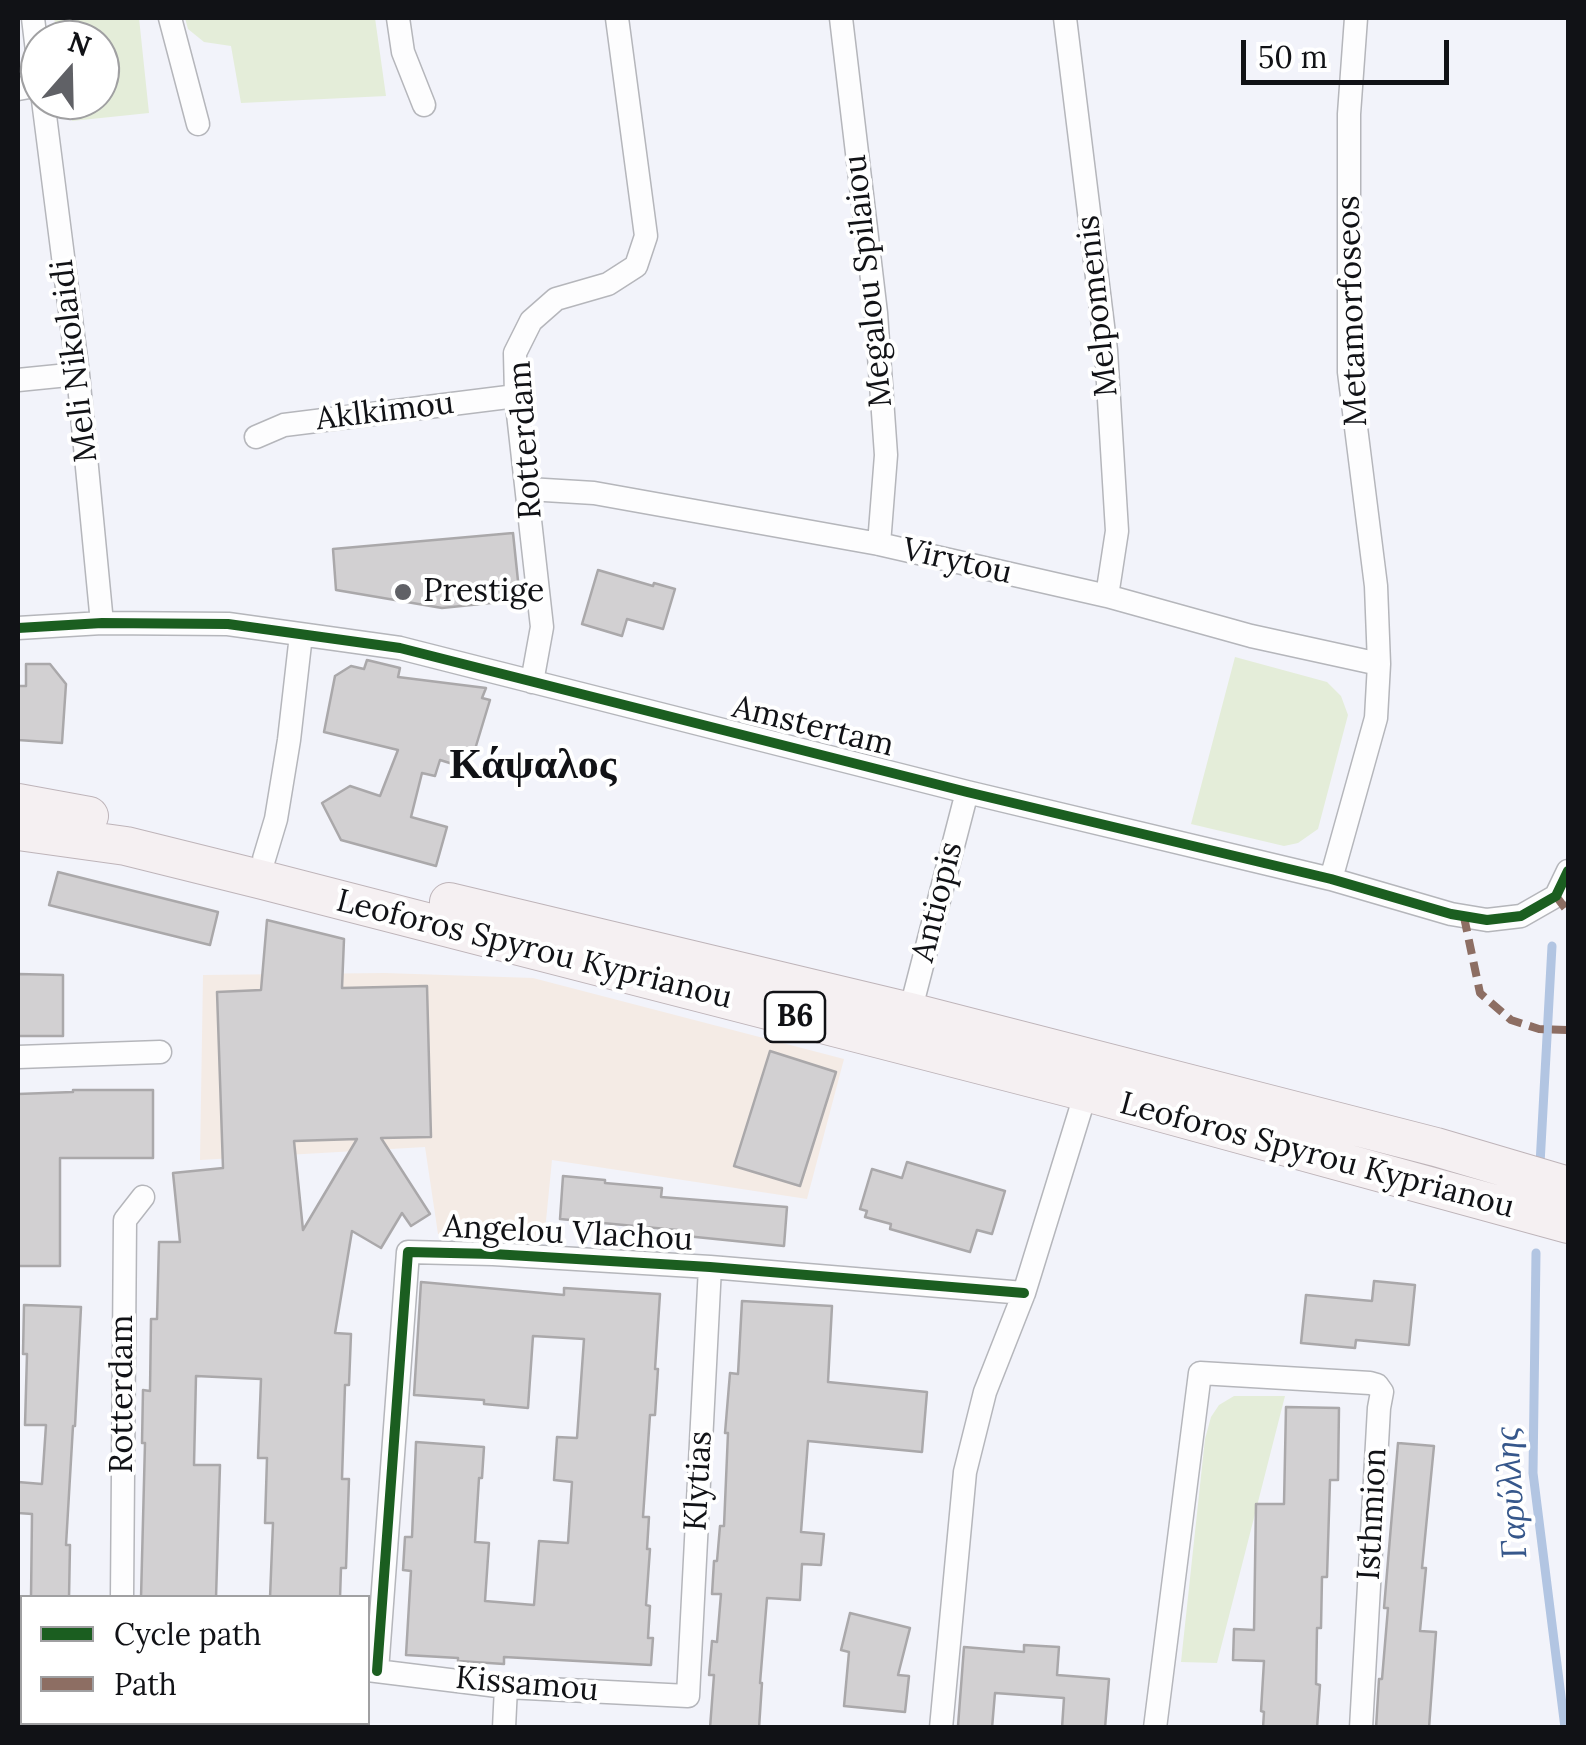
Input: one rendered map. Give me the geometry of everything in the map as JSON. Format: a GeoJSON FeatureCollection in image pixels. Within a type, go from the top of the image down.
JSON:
{"type":"FeatureCollection","features":[{"type":"Feature","properties":{"kind":"main road","name":"Leoforos Spyrou Kyprianou"},"geometry":{"type":"LineString","coordinates":[[18,803],[120,822],[910,1012],[1436,1147],[1568,1186]]}},
{"type":"Feature","properties":{"kind":"main road","name":"Leoforos Spyrou Kyprianou"},"geometry":{"type":"LineString","coordinates":[[18,831],[144,850],[1086,1092],[1568,1224]]}},
{"type":"Feature","properties":{"kind":"street"},"geometry":{"type":"LineString","coordinates":[[170,18],[198,124]]}},
{"type":"Feature","properties":{"kind":"street"},"geometry":{"type":"LineString","coordinates":[[398,18],[403,52],[424,105]]}},
{"type":"Feature","properties":{"kind":"street","name":"Rotterdam"},"geometry":{"type":"LineString","coordinates":[[532,682],[542,628],[516,396],[515,353],[531,321],[556,299],[608,284],[636,266],[646,236],[617,18]]}},
{"type":"Feature","properties":{"kind":"street","name":"Megalou Spilaiou"},"geometry":{"type":"LineString","coordinates":[[841,18],[876,313],[885,437],[879,544]]}},
{"type":"Feature","properties":{"kind":"street","name":"Melpomenis"},"geometry":{"type":"LineString","coordinates":[[1064,18],[1106,350],[1117,531],[1108,596]]}},
{"type":"Feature","properties":{"kind":"street","name":"Metamorfoseos"},"geometry":{"type":"LineString","coordinates":[[1331,880],[1376,718],[1379,664],[1376,586],[1349,372],[1349,114],[1356,18]]}},
{"type":"Feature","properties":{"kind":"street","name":"Meli Nikolaidi"},"geometry":{"type":"LineString","coordinates":[[46,120],[78,374],[102,622]]}},
{"type":"Feature","properties":{"kind":"street"},"geometry":{"type":"LineString","coordinates":[[18,380],[78,374]]}},
{"type":"Feature","properties":{"kind":"street","name":"Aklkimou"},"geometry":{"type":"LineString","coordinates":[[256,437],[284,425],[516,396]]}},
{"type":"Feature","properties":{"kind":"street","name":"Virytou"},"geometry":{"type":"LineString","coordinates":[[528,489],[594,493],[879,544],[1379,664]]}},
{"type":"Feature","properties":{"kind":"street","name":"Amstertam"},"geometry":{"type":"LineString","coordinates":[[18,628],[102,622],[228,624],[400,648],[1486,920],[1521,916],[1556,896],[1568,871]]}},
{"type":"Feature","properties":{"kind":"street"},"geometry":{"type":"LineString","coordinates":[[264,859],[276,818],[302,635]]}},
{"type":"Feature","properties":{"kind":"street","name":"Antiopis"},"geometry":{"type":"LineString","coordinates":[[910,1012],[966,792]]}},
{"type":"Feature","properties":{"kind":"street"},"geometry":{"type":"LineString","coordinates":[[18,1057],[160,1052]]}},
{"type":"Feature","properties":{"kind":"street"},"geometry":{"type":"LineString","coordinates":[[942,1728],[964,1472],[985,1392],[1024,1293],[1086,1092]]}},
{"type":"Feature","properties":{"kind":"street","name":"Rotterdam"},"geometry":{"type":"LineString","coordinates":[[122,1595],[125,1220],[144,1197]]}},
{"type":"Feature","properties":{"kind":"street","name":"Angelou Vlachou"},"geometry":{"type":"LineString","coordinates":[[372,1670],[408,1252],[710,1267],[1024,1293]]}},
{"type":"Feature","properties":{"kind":"street","name":"Klytias"},"geometry":{"type":"LineString","coordinates":[[688,1696],[710,1267]]}},
{"type":"Feature","properties":{"kind":"street","name":"Isthmion"},"geometry":{"type":"LineString","coordinates":[[1156,1728],[1200,1373],[1370,1383],[1382,1392],[1361,1728]]}},
{"type":"Feature","properties":{"kind":"street","name":"Kissamou"},"geometry":{"type":"LineString","coordinates":[[372,1670],[506,1686],[688,1696]]}},
{"type":"Feature","properties":{"kind":"street"},"geometry":{"type":"LineString","coordinates":[[504,1728],[506,1686]]}},
{"type":"Feature","properties":{"kind":"shaded area"},"geometry":{"type":"Polygon","coordinates":[[[385,973],[533,978],[844,1059],[807,1199],[552,1160],[544,1241],[438,1234],[425,1147],[200,1160],[203,975],[385,973]]]}},
{"type":"Feature","properties":{"kind":"green space"},"geometry":{"type":"Polygon","coordinates":[[[139,18],[149,113],[120,116],[120,20],[54,20],[139,18]]]}},
{"type":"Feature","properties":{"kind":"green space"},"geometry":{"type":"Polygon","coordinates":[[[185,18],[375,18],[386,96],[241,103],[231,46],[204,42],[188,29],[185,18]]]}},
{"type":"Feature","properties":{"kind":"green space"},"geometry":{"type":"Polygon","coordinates":[[[1235,657],[1327,682],[1341,696],[1348,715],[1318,829],[1298,843],[1284,846],[1191,824],[1235,657]]]}},
{"type":"Feature","properties":{"kind":"green space"},"geometry":{"type":"Polygon","coordinates":[[[1234,1396],[1285,1396],[1217,1663],[1181,1662],[1205,1439],[1219,1405],[1234,1396]]]}},
{"type":"Feature","properties":{"kind":"building"},"geometry":{"type":"Polygon","coordinates":[[[513,533],[520,600],[442,608],[336,590],[333,549],[513,533]]]}},
{"type":"Feature","properties":{"kind":"building"},"geometry":{"type":"Polygon","coordinates":[[[598,570],[675,589],[663,629],[627,619],[622,636],[582,624],[598,570]]]}},
{"type":"Feature","properties":{"kind":"building"},"geometry":{"type":"Polygon","coordinates":[[[367,660],[400,668],[398,677],[486,688],[482,698],[490,700],[469,769],[440,760],[435,776],[422,773],[411,817],[447,827],[436,866],[341,840],[322,803],[350,786],[380,796],[398,750],[324,732],[335,676],[351,666],[364,669],[367,660]]]}},
{"type":"Feature","properties":{"kind":"building"},"geometry":{"type":"Polygon","coordinates":[[[26,664],[50,664],[66,684],[62,743],[18,740],[18,686],[26,686],[26,664]]]}},
{"type":"Feature","properties":{"kind":"building"},"geometry":{"type":"Polygon","coordinates":[[[58,872],[218,912],[210,945],[49,905],[58,872]]]}},
{"type":"Feature","properties":{"kind":"building"},"geometry":{"type":"Polygon","coordinates":[[[267,920],[344,939],[342,988],[427,986],[431,1137],[381,1138],[430,1214],[411,1226],[402,1213],[381,1248],[352,1231],[335,1333],[351,1334],[342,1479],[349,1479],[346,1568],[341,1568],[340,1595],[270,1595],[273,1523],[265,1523],[267,1458],[258,1458],[261,1379],[196,1376],[194,1465],[220,1465],[216,1595],[141,1595],[143,1390],[150,1391],[151,1319],[157,1319],[159,1242],[180,1242],[173,1173],[223,1168],[217,992],[261,990],[267,920]],[[357,1139],[294,1141],[303,1230],[357,1139]]]}},
{"type":"Feature","properties":{"kind":"building"},"geometry":{"type":"Polygon","coordinates":[[[18,974],[63,975],[63,1036],[18,1036],[18,974]]]}},
{"type":"Feature","properties":{"kind":"building"},"geometry":{"type":"Polygon","coordinates":[[[770,1051],[836,1072],[800,1186],[734,1166],[770,1051]]]}},
{"type":"Feature","properties":{"kind":"building"},"geometry":{"type":"Polygon","coordinates":[[[153,1090],[153,1158],[60,1158],[60,1266],[18,1266],[18,1094],[153,1090]]]}},
{"type":"Feature","properties":{"kind":"building"},"geometry":{"type":"Polygon","coordinates":[[[907,1162],[1005,1191],[992,1234],[977,1230],[970,1252],[890,1229],[891,1224],[865,1217],[867,1211],[860,1209],[872,1169],[902,1178],[907,1162]]]}},
{"type":"Feature","properties":{"kind":"building"},"geometry":{"type":"Polygon","coordinates":[[[563,1176],[662,1188],[661,1197],[787,1207],[784,1246],[676,1235],[677,1230],[560,1219],[563,1176]]]}},
{"type":"Feature","properties":{"kind":"building"},"geometry":{"type":"Polygon","coordinates":[[[1374,1281],[1415,1285],[1409,1345],[1356,1340],[1355,1348],[1301,1343],[1306,1295],[1372,1301],[1374,1281]]]}},
{"type":"Feature","properties":{"kind":"building"},"geometry":{"type":"Polygon","coordinates":[[[421,1282],[564,1295],[564,1288],[660,1294],[655,1415],[650,1415],[643,1517],[649,1517],[646,1605],[650,1606],[648,1638],[653,1638],[651,1665],[504,1657],[504,1664],[406,1655],[411,1571],[403,1570],[405,1537],[412,1537],[416,1442],[484,1447],[475,1542],[489,1543],[485,1601],[534,1605],[539,1541],[568,1543],[572,1482],[554,1480],[557,1437],[577,1438],[584,1339],[533,1336],[528,1408],[414,1395],[421,1282]]]}},
{"type":"Feature","properties":{"kind":"building"},"geometry":{"type":"Polygon","coordinates":[[[742,1301],[832,1306],[828,1382],[927,1392],[922,1452],[808,1441],[801,1532],[824,1534],[821,1565],[802,1564],[800,1600],[767,1598],[759,1728],[710,1728],[714,1675],[709,1675],[712,1641],[717,1642],[721,1594],[712,1594],[714,1561],[720,1526],[724,1526],[725,1433],[730,1373],[738,1374],[742,1301]]]}},
{"type":"Feature","properties":{"kind":"building"},"geometry":{"type":"Polygon","coordinates":[[[24,1305],[81,1307],[66,1545],[70,1545],[69,1595],[31,1595],[32,1514],[18,1513],[18,1482],[42,1484],[46,1425],[25,1425],[27,1354],[23,1354],[24,1305]]]}},
{"type":"Feature","properties":{"kind":"building"},"geometry":{"type":"Polygon","coordinates":[[[1286,1407],[1339,1408],[1338,1480],[1330,1480],[1327,1577],[1322,1577],[1321,1628],[1317,1628],[1317,1728],[1263,1728],[1264,1661],[1233,1660],[1234,1629],[1254,1630],[1256,1504],[1284,1504],[1286,1407]]]}},
{"type":"Feature","properties":{"kind":"building"},"geometry":{"type":"Polygon","coordinates":[[[1398,1443],[1434,1446],[1420,1631],[1436,1632],[1429,1728],[1376,1728],[1398,1443]]]}},
{"type":"Feature","properties":{"kind":"building"},"geometry":{"type":"Polygon","coordinates":[[[850,1613],[910,1628],[898,1675],[909,1676],[905,1712],[844,1706],[849,1652],[841,1650],[850,1613]]]}},
{"type":"Feature","properties":{"kind":"building"},"geometry":{"type":"Polygon","coordinates":[[[1024,1645],[1059,1647],[1057,1675],[1109,1679],[1105,1728],[1062,1728],[1064,1698],[995,1693],[992,1728],[958,1726],[964,1647],[1024,1652],[1024,1645]]]}},
{"type":"Feature","properties":{"kind":"waterway","name":"Γαρύλλης"},"geometry":{"type":"LineString","coordinates":[[1540,1164],[1552,946]]}},
{"type":"Feature","properties":{"kind":"waterway","name":"Γαρύλλης"},"geometry":{"type":"LineString","coordinates":[[1536,1253],[1533,1473],[1565,1728]]}},
{"type":"Feature","properties":{"kind":"marked path"},"geometry":{"type":"LineString","coordinates":[[1556,896],[1568,912]]}},
{"type":"Feature","properties":{"kind":"marked path"},"geometry":{"type":"LineString","coordinates":[[1464,917],[1480,993],[1511,1020],[1539,1029],[1568,1030]]}},
{"type":"Feature","properties":{"kind":"cycle path"},"geometry":{"type":"LineString","coordinates":[[18,628],[102,623],[228,624],[400,648],[1487,920],[1521,916],[1556,896],[1568,871]]}},
{"type":"Feature","properties":{"kind":"cycle path"},"geometry":{"type":"LineString","coordinates":[[377,1671],[408,1252],[710,1267],[1024,1293]]}},
{"type":"Feature","properties":{"kind":"place","name":"Prestige"},"geometry":{"type":"Point","coordinates":[403,592]}},
{"type":"Feature","properties":{"kind":"district","name":"Κάψαλος"},"geometry":{"type":"Point","coordinates":[533,766]}}]}
